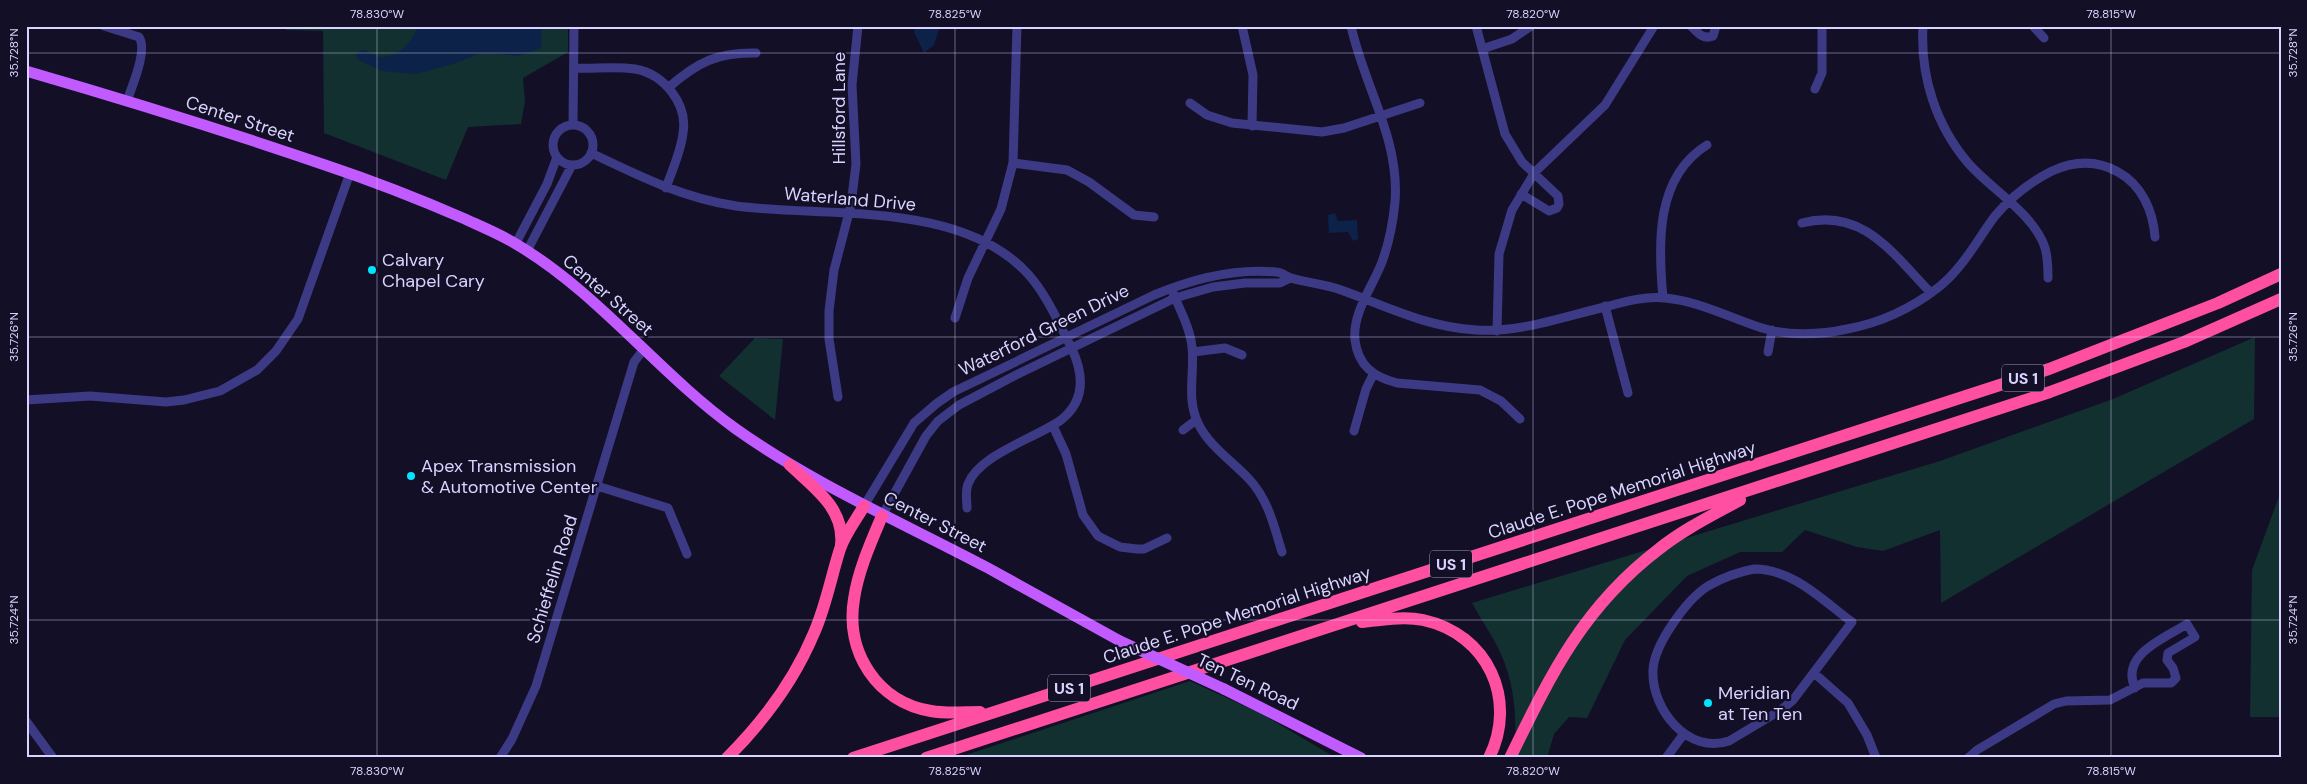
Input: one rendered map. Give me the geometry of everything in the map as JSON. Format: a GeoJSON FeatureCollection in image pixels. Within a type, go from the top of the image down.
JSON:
{"type":"FeatureCollection","features":[{"type":"Feature","properties":{"kind":"highway","name":"Claude E. Pope Memorial Highway"},"geometry":{"type":"LineString","coordinates":[[853,758],[2049,369],[2218,303],[2281,274]]}},
{"type":"Feature","properties":{"kind":"highway","name":"US 1"},"geometry":{"type":"LineString","coordinates":[[926,758],[2050,392],[2123,366],[2281,299]]}},
{"type":"Feature","properties":{"kind":"highway"},"geometry":{"type":"LineString","coordinates":[[727,758],[765,716],[792,678],[814,634],[827,601],[841,548],[842,532],[838,518],[830,503],[790,465]]}},
{"type":"Feature","properties":{"kind":"highway"},"geometry":{"type":"LineString","coordinates":[[1510,758],[1550,675],[1573,638],[1611,591],[1660,547],[1692,526],[1766,486]]}},
{"type":"Feature","properties":{"kind":"highway"},"geometry":{"type":"LineString","coordinates":[[841,548],[864,506]]}},
{"type":"Feature","properties":{"kind":"highway"},"geometry":{"type":"LineString","coordinates":[[882,516],[868,550],[854,598],[852,630],[855,647],[862,662],[885,692],[907,704],[930,711],[994,711]]}},
{"type":"Feature","properties":{"kind":"highway"},"geometry":{"type":"LineString","coordinates":[[1344,622],[1402,619],[1422,620],[1440,625],[1460,635],[1473,646],[1486,662],[1498,693],[1501,716],[1499,730],[1488,758]]}},
{"type":"Feature","properties":{"kind":"main road","name":"Center Street"},"geometry":{"type":"LineString","coordinates":[[26,71],[127,101],[350,173],[439,208],[516,243],[570,283],[674,378],[735,428],[790,465],[882,516],[988,568],[1120,641]]}},
{"type":"Feature","properties":{"kind":"main road","name":"Ten Ten Road"},"geometry":{"type":"LineString","coordinates":[[1120,641],[1224,689],[1360,758]]}},
{"type":"Feature","properties":{"kind":"street"},"geometry":{"type":"LineString","coordinates":[[104,26],[139,37],[142,42],[140,58],[127,101]]}},
{"type":"Feature","properties":{"kind":"street"},"geometry":{"type":"LineString","coordinates":[[573,125],[574,26]]}},
{"type":"Feature","properties":{"kind":"street","name":"Hillsford Lane"},"geometry":{"type":"LineString","coordinates":[[838,397],[829,339],[829,311],[834,270],[851,204],[856,164],[852,85],[858,26]]}},
{"type":"Feature","properties":{"kind":"street"},"geometry":{"type":"LineString","coordinates":[[955,318],[968,278],[1001,209],[1013,163],[1016,26]]}},
{"type":"Feature","properties":{"kind":"street"},"geometry":{"type":"LineString","coordinates":[[1242,26],[1253,74],[1252,126]]}},
{"type":"Feature","properties":{"kind":"street"},"geometry":{"type":"LineString","coordinates":[[1351,26],[1360,60],[1382,116],[1393,160],[1396,188],[1388,246],[1357,319],[1356,342],[1362,359],[1373,375],[1397,383],[1480,390],[1501,401],[1520,419]]}},
{"type":"Feature","properties":{"kind":"street"},"geometry":{"type":"LineString","coordinates":[[1476,26],[1505,134],[1522,162],[1535,172],[1558,196],[1559,204],[1557,208],[1549,211],[1521,194]]}},
{"type":"Feature","properties":{"kind":"street"},"geometry":{"type":"LineString","coordinates":[[1482,49],[1512,39],[1531,26]]}},
{"type":"Feature","properties":{"kind":"street"},"geometry":{"type":"LineString","coordinates":[[1497,331],[1499,254],[1512,210],[1535,172],[1605,105],[1654,26]]}},
{"type":"Feature","properties":{"kind":"street"},"geometry":{"type":"LineString","coordinates":[[1691,26],[1702,36],[1708,38],[1713,36],[1716,26]]}},
{"type":"Feature","properties":{"kind":"street"},"geometry":{"type":"LineString","coordinates":[[1815,89],[1822,73],[1822,26]]}},
{"type":"Feature","properties":{"kind":"street"},"geometry":{"type":"LineString","coordinates":[[1923,26],[1923,51],[1927,78],[1935,107],[1943,126],[1969,164],[2030,223],[2041,239],[2048,260],[2048,278]]}},
{"type":"Feature","properties":{"kind":"street"},"geometry":{"type":"LineString","coordinates":[[2033,26],[2044,38]]}},
{"type":"Feature","properties":{"kind":"street"},"geometry":{"type":"LineString","coordinates":[[669,87],[711,58],[735,53],[756,53]]}},
{"type":"Feature","properties":{"kind":"street"},"geometry":{"type":"LineString","coordinates":[[574,68],[641,70],[669,87],[680,106],[684,128],[679,150],[666,188]]}},
{"type":"Feature","properties":{"kind":"street"},"geometry":{"type":"LineString","coordinates":[[1190,103],[1207,115],[1220,120],[1252,126],[1322,132],[1344,128],[1420,103]]}},
{"type":"Feature","properties":{"kind":"street"},"geometry":{"type":"LineString","coordinates":[[516,243],[547,184],[557,157],[553,145],[554,139],[561,129],[573,125],[580,126],[590,135],[592,141],[591,154],[582,162],[572,165],[557,157]]}},
{"type":"Feature","properties":{"kind":"street"},"geometry":{"type":"LineString","coordinates":[[1663,298],[1660,251],[1665,210],[1675,180],[1684,164],[1692,155],[1707,145]]}},
{"type":"Feature","properties":{"kind":"street","name":"Waterland Drive"},"geometry":{"type":"LineString","coordinates":[[591,154],[666,188],[689,196],[736,206],[847,214],[930,223],[960,230],[986,243],[1028,274],[1048,304],[1071,348],[1079,369],[1080,394],[1070,413],[1053,426],[998,455],[979,470],[968,484],[967,508]]}},
{"type":"Feature","properties":{"kind":"street"},"geometry":{"type":"LineString","coordinates":[[1013,163],[1067,170],[1089,182],[1134,215],[1154,217]]}},
{"type":"Feature","properties":{"kind":"street","name":"Waterford Green Drive"},"geometry":{"type":"LineString","coordinates":[[864,506],[914,424],[936,404],[976,380],[1171,288],[1228,273],[1280,272],[1290,278],[1321,284],[1437,325],[1497,331],[1520,328],[1633,300],[1663,298],[1698,305],[1772,330],[1822,333],[1862,326],[1910,307],[1931,293],[1958,269],[2008,201],[2026,186],[2061,167],[2080,163],[2102,165],[2124,176],[2142,194],[2150,209],[2155,237]]}},
{"type":"Feature","properties":{"kind":"street"},"geometry":{"type":"LineString","coordinates":[[526,251],[572,165]]}},
{"type":"Feature","properties":{"kind":"street"},"geometry":{"type":"LineString","coordinates":[[26,400],[90,396],[166,402],[184,400],[220,391],[257,370],[276,351],[298,319],[350,173]]}},
{"type":"Feature","properties":{"kind":"street"},"geometry":{"type":"LineString","coordinates":[[1802,223],[1820,218],[1837,220],[1868,232],[1889,248],[1931,293]]}},
{"type":"Feature","properties":{"kind":"street","name":"Waterford Green Drive"},"geometry":{"type":"LineString","coordinates":[[882,516],[917,448],[938,421],[959,405],[1175,298],[1213,287],[1245,283],[1280,283],[1290,278]]}},
{"type":"Feature","properties":{"kind":"street"},"geometry":{"type":"LineString","coordinates":[[1171,288],[1186,322],[1193,352],[1191,387],[1196,420],[1206,436],[1251,480],[1264,499],[1282,552]]}},
{"type":"Feature","properties":{"kind":"street"},"geometry":{"type":"LineString","coordinates":[[1605,306],[1628,393]]}},
{"type":"Feature","properties":{"kind":"street"},"geometry":{"type":"LineString","coordinates":[[1768,352],[1772,330]]}},
{"type":"Feature","properties":{"kind":"street"},"geometry":{"type":"LineString","coordinates":[[1193,352],[1225,348],[1242,354]]}},
{"type":"Feature","properties":{"kind":"street","name":"Schieffelin Road"},"geometry":{"type":"LineString","coordinates":[[500,758],[512,739],[536,686],[634,362],[644,349]]}},
{"type":"Feature","properties":{"kind":"street"},"geometry":{"type":"LineString","coordinates":[[1354,431],[1366,389],[1373,375]]}},
{"type":"Feature","properties":{"kind":"street"},"geometry":{"type":"LineString","coordinates":[[1183,430],[1196,420]]}},
{"type":"Feature","properties":{"kind":"street"},"geometry":{"type":"LineString","coordinates":[[1053,426],[1066,454],[1083,516],[1098,536],[1120,547],[1137,549],[1144,549],[1167,538]]}},
{"type":"Feature","properties":{"kind":"street"},"geometry":{"type":"LineString","coordinates":[[597,486],[668,508],[687,554]]}},
{"type":"Feature","properties":{"kind":"street"},"geometry":{"type":"LineString","coordinates":[[1754,569],[1779,572],[1790,576],[1852,622],[1793,700],[1781,710],[1729,741],[1720,744],[1704,744],[1683,735],[1657,696],[1654,688],[1654,659],[1657,650],[1676,621],[1706,588],[1718,581],[1754,569]]}},
{"type":"Feature","properties":{"kind":"street"},"geometry":{"type":"LineString","coordinates":[[1968,758],[1977,750],[2054,704],[2066,701],[2110,700],[2135,688],[2143,683],[2171,684],[2176,678],[2173,668],[2167,660],[2168,653],[2195,637],[2187,624],[2136,657],[2131,672],[2131,680],[2135,688]]}},
{"type":"Feature","properties":{"kind":"street"},"geometry":{"type":"LineString","coordinates":[[1814,673],[1848,704],[1867,735],[1876,758]]}},
{"type":"Feature","properties":{"kind":"street"},"geometry":{"type":"LineString","coordinates":[[26,721],[53,758]]}},
{"type":"Feature","properties":{"kind":"street"},"geometry":{"type":"LineString","coordinates":[[1666,758],[1683,735]]}},
{"type":"Feature","properties":{"kind":"green space"},"geometry":{"type":"Polygon","coordinates":[[[286,26],[568,26],[568,52],[523,78],[525,101],[521,124],[468,127],[446,180],[324,133],[323,31],[286,30],[286,26]]]}},
{"type":"Feature","properties":{"kind":"green space"},"geometry":{"type":"Polygon","coordinates":[[[2255,337],[2254,419],[1941,603],[1940,530],[1883,551],[1857,547],[1805,530],[1782,552],[1740,552],[1687,576],[1625,640],[1587,718],[1569,717],[1554,734],[1547,758],[1514,758],[1515,718],[1510,680],[1498,647],[1472,603],[1940,461],[2113,399],[2255,337]]]}},
{"type":"Feature","properties":{"kind":"green space"},"geometry":{"type":"Polygon","coordinates":[[[755,338],[783,339],[775,420],[719,376],[755,338]]]}},
{"type":"Feature","properties":{"kind":"green space"},"geometry":{"type":"Polygon","coordinates":[[[2281,491],[2281,717],[2250,717],[2252,570],[2281,491]]]}},
{"type":"Feature","properties":{"kind":"green space"},"geometry":{"type":"Polygon","coordinates":[[[1190,681],[1262,714],[1336,758],[957,758],[1190,681]]]}},
{"type":"Feature","properties":{"kind":"water"},"geometry":{"type":"Polygon","coordinates":[[[417,26],[542,26],[541,48],[519,56],[490,53],[478,54],[454,64],[415,74],[382,71],[357,59],[356,54],[363,50],[380,57],[394,54],[409,42],[417,26]]]}},
{"type":"Feature","properties":{"kind":"water"},"geometry":{"type":"Polygon","coordinates":[[[915,26],[940,26],[934,45],[924,53],[914,32],[915,26]]]}},
{"type":"Feature","properties":{"kind":"water"},"geometry":{"type":"Polygon","coordinates":[[[1335,213],[1338,221],[1357,220],[1358,239],[1353,241],[1348,232],[1329,233],[1328,215],[1335,213]]]}},
{"type":"Feature","properties":{"kind":"place","name":"Calvary Chapel Cary"},"geometry":{"type":"Point","coordinates":[372,270]}},
{"type":"Feature","properties":{"kind":"place","name":"Apex Transmission & Automotive Center"},"geometry":{"type":"Point","coordinates":[411,476]}},
{"type":"Feature","properties":{"kind":"place","name":"Meridian at Ten Ten"},"geometry":{"type":"Point","coordinates":[1708,703]}}]}
